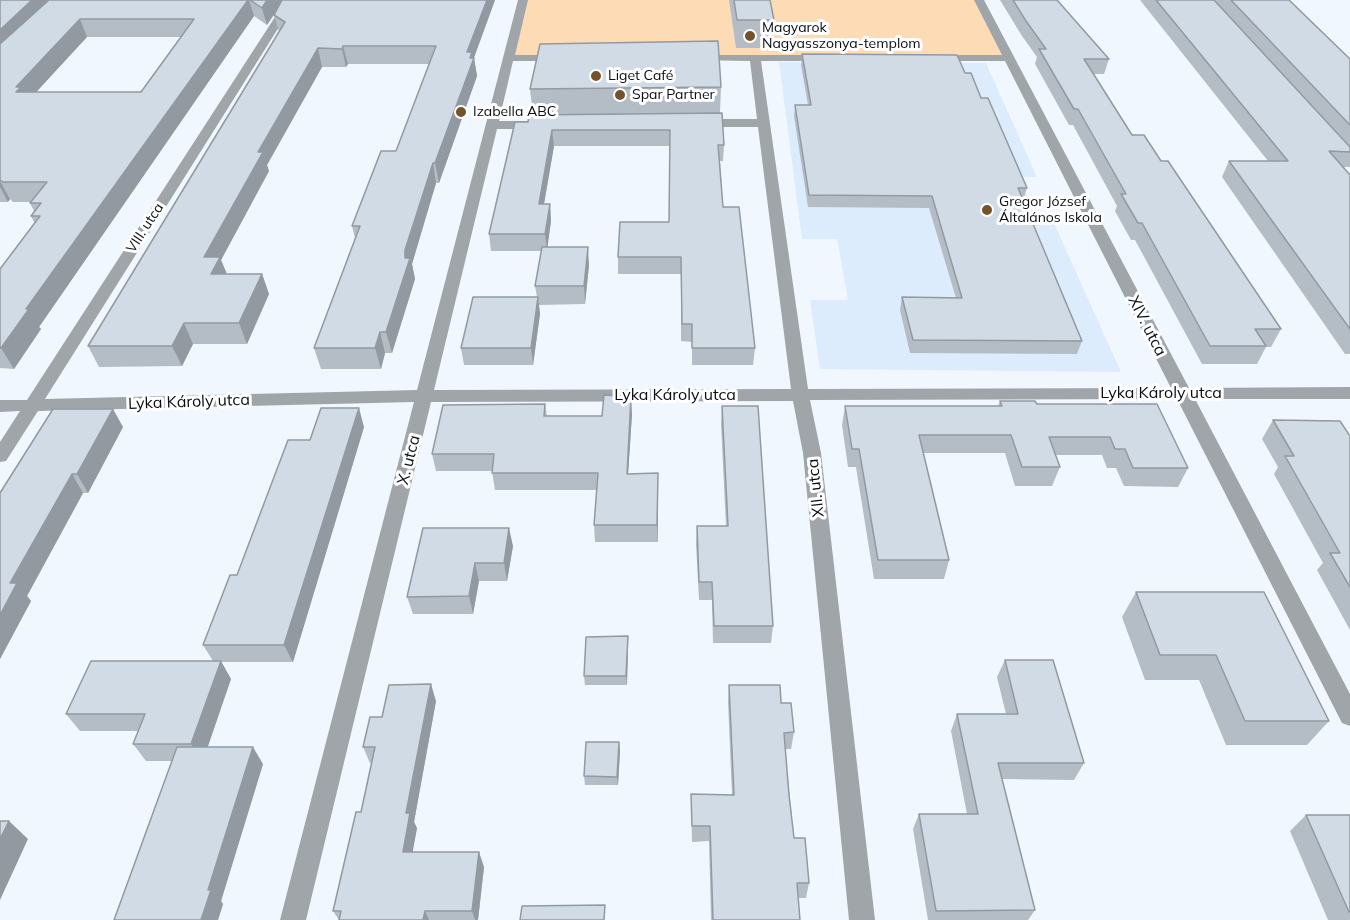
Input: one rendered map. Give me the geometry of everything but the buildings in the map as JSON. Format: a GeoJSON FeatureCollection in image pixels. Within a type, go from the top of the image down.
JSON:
{"type":"FeatureCollection","features":[{"type":"Feature","properties":{"kind":"street","name":"VIII. utca"},"geometry":{"type":"LineString","coordinates":[[0,456],[291,0]]}},
{"type":"Feature","properties":{"kind":"street","name":"X. utca"},"geometry":{"type":"LineString","coordinates":[[293,920],[494,125],[523,0]]}},
{"type":"Feature","properties":{"kind":"street","name":"XIV. utca"},"geometry":{"type":"LineString","coordinates":[[979,0],[1350,716]]}},
{"type":"Feature","properties":{"kind":"street"},"geometry":{"type":"LineString","coordinates":[[508,58],[577,58]]}},
{"type":"Feature","properties":{"kind":"street"},"geometry":{"type":"LineString","coordinates":[[684,58],[836,58]]}},
{"type":"Feature","properties":{"kind":"street","name":"XII. utca"},"geometry":{"type":"LineString","coordinates":[[755,58],[793,356],[812,453],[862,920]]}},
{"type":"Feature","properties":{"kind":"street"},"geometry":{"type":"LineString","coordinates":[[928,58],[1009,58]]}},
{"type":"Feature","properties":{"kind":"street"},"geometry":{"type":"LineString","coordinates":[[680,123],[762,123]]}},
{"type":"Feature","properties":{"kind":"street"},"geometry":{"type":"LineString","coordinates":[[494,125],[552,124]]}},
{"type":"Feature","properties":{"kind":"street","name":"Lyka Károly utca"},"geometry":{"type":"LineString","coordinates":[[0,406],[426,396],[1350,393]]}},
{"type":"Feature","properties":{"kind":"shaded area"},"geometry":{"type":"Polygon","coordinates":[[[523,0],[979,0],[1009,58],[508,58],[523,0]]]}},
{"type":"Feature","properties":{"kind":"shaded area"},"geometry":{"type":"Polygon","coordinates":[[[779,62],[986,63],[1037,177],[1019,177],[1038,221],[1053,221],[1121,372],[820,369],[810,300],[848,300],[837,239],[802,239],[779,62]]]}},
{"type":"Feature","properties":{"kind":"place","name":"Magyarok Nagyasszonya-templom"},"geometry":{"type":"Point","coordinates":[750,36]}},
{"type":"Feature","properties":{"kind":"place","name":"Liget Café"},"geometry":{"type":"Point","coordinates":[596,76]}},
{"type":"Feature","properties":{"kind":"place","name":"Spar Partner"},"geometry":{"type":"Point","coordinates":[620,95]}},
{"type":"Feature","properties":{"kind":"place","name":"Izabella ABC"},"geometry":{"type":"Point","coordinates":[461,112]}},
{"type":"Feature","properties":{"kind":"place","name":"Gregor József Általános Iskola"},"geometry":{"type":"Point","coordinates":[987,210]}}]}
